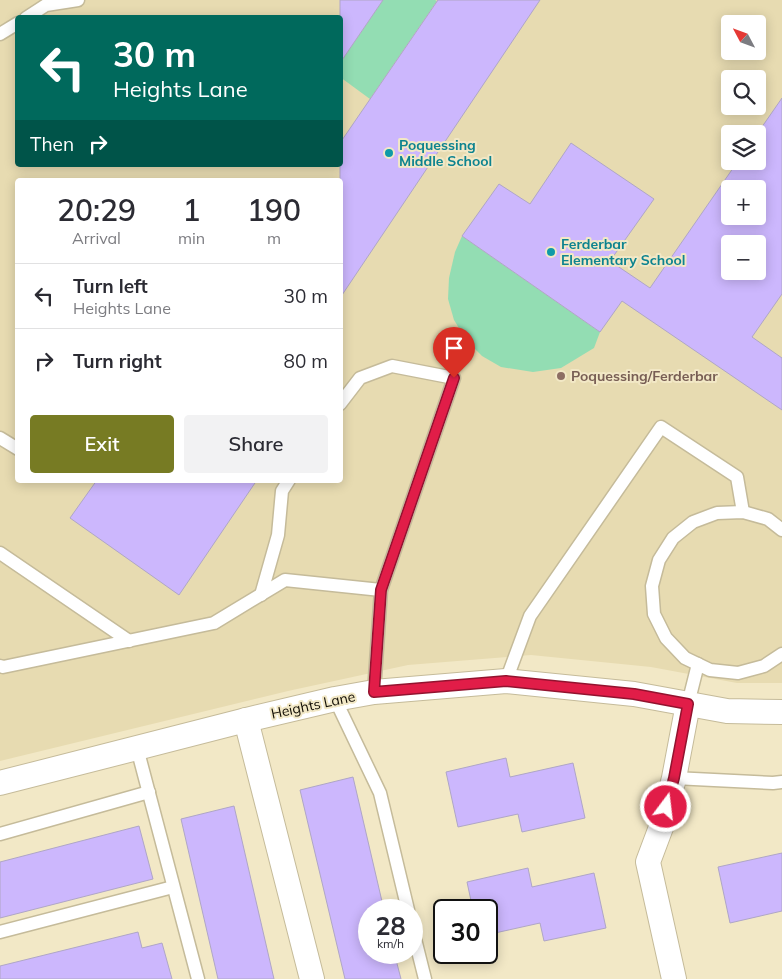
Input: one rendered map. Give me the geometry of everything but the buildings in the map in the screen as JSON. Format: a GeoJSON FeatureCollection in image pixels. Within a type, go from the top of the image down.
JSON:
{"type":"FeatureCollection","features":[{"type":"Feature","properties":{"kind":"street","name":"Heights Lane"},"geometry":{"type":"LineString","coordinates":[[0,783],[246,720],[374,692],[506,681],[634,694],[726,711],[782,712]]}},
{"type":"Feature","properties":{"kind":"street"},"geometry":{"type":"LineString","coordinates":[[674,979],[648,862],[662,822],[674,778],[688,704]]}},
{"type":"Feature","properties":{"kind":"street"},"geometry":{"type":"LineString","coordinates":[[246,720],[312,979]]}},
{"type":"Feature","properties":{"kind":"lane"},"geometry":{"type":"LineString","coordinates":[[30,15],[47,3],[78,0]]}},
{"type":"Feature","properties":{"kind":"lane"},"geometry":{"type":"LineString","coordinates":[[0,34],[15,25]]}},
{"type":"Feature","properties":{"kind":"lane"},"geometry":{"type":"LineString","coordinates":[[343,400],[360,378],[392,366],[454,378],[381,590],[374,692]]}},
{"type":"Feature","properties":{"kind":"lane"},"geometry":{"type":"LineString","coordinates":[[506,681],[530,616],[661,427],[736,477],[743,512]]}},
{"type":"Feature","properties":{"kind":"lane"},"geometry":{"type":"LineString","coordinates":[[0,438],[15,448]]}},
{"type":"Feature","properties":{"kind":"lane"},"geometry":{"type":"LineString","coordinates":[[261,595],[278,535],[282,491],[287,483]]}},
{"type":"Feature","properties":{"kind":"lane"},"geometry":{"type":"LineString","coordinates":[[782,530],[768,519],[743,512],[717,513],[693,522],[673,538],[659,560],[652,586],[654,614],[666,638],[685,658],[710,670],[738,672],[764,666],[782,654]]}},
{"type":"Feature","properties":{"kind":"lane"},"geometry":{"type":"LineString","coordinates":[[0,553],[129,641]]}},
{"type":"Feature","properties":{"kind":"lane"},"geometry":{"type":"LineString","coordinates":[[0,666],[3,667],[214,623],[285,580],[381,590]]}},
{"type":"Feature","properties":{"kind":"lane"},"geometry":{"type":"LineString","coordinates":[[688,704],[698,664]]}},
{"type":"Feature","properties":{"kind":"lane"},"geometry":{"type":"LineString","coordinates":[[335,699],[380,793],[405,899]]}},
{"type":"Feature","properties":{"kind":"lane"},"geometry":{"type":"LineString","coordinates":[[137,748],[198,979]]}},
{"type":"Feature","properties":{"kind":"lane"},"geometry":{"type":"LineString","coordinates":[[674,778],[782,782]]}},
{"type":"Feature","properties":{"kind":"lane"},"geometry":{"type":"LineString","coordinates":[[0,834],[149,792]]}},
{"type":"Feature","properties":{"kind":"lane"},"geometry":{"type":"LineString","coordinates":[[0,932],[173,887]]}},
{"type":"Feature","properties":{"kind":"lane"},"geometry":{"type":"LineString","coordinates":[[421,964],[425,979]]}},
{"type":"Feature","properties":{"kind":"shaded area","name":"Poquessing/Ferderbar"},"geometry":{"type":"Polygon","coordinates":[[[0,0],[782,0],[782,683],[737,683],[651,667],[531,655],[408,665],[288,691],[0,761],[0,0]]]}},
{"type":"Feature","properties":{"kind":"green space"},"geometry":{"type":"Polygon","coordinates":[[[383,0],[437,1],[370,99],[343,79],[343,59],[383,0]]]}},
{"type":"Feature","properties":{"kind":"green space"},"geometry":{"type":"Polygon","coordinates":[[[462,236],[600,332],[594,348],[561,368],[533,372],[501,367],[482,356],[467,341],[454,320],[448,299],[449,278],[455,252],[462,236]]]}},
{"type":"Feature","properties":{"kind":"place","name":"Poquessing Middle School"},"geometry":{"type":"Point","coordinates":[389,153]}},
{"type":"Feature","properties":{"kind":"place","name":"Ferderbar Elementary School"},"geometry":{"type":"Point","coordinates":[551,252]}},
{"type":"Feature","properties":{"kind":"place","name":"Poquessing/Ferderbar"},"geometry":{"type":"Point","coordinates":[561,376]}},
{"type":"Feature","properties":{"kind":"route"},"geometry":{"type":"LineString","coordinates":[[454,378],[381,590],[374,692],[506,681],[634,694],[688,704],[674,778],[666,807]]}}]}
